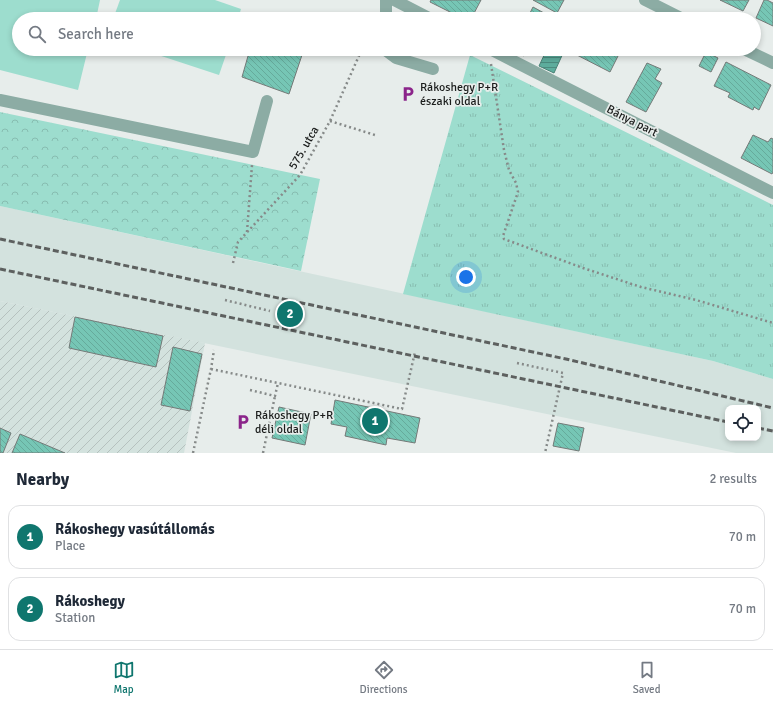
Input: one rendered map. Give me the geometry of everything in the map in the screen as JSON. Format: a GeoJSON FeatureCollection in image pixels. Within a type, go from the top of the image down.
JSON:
{"type":"FeatureCollection","features":[{"type":"Feature","properties":{"kind":"street"},"geometry":{"type":"LineString","coordinates":[[386,0],[386,12]]}},
{"type":"Feature","properties":{"kind":"street"},"geometry":{"type":"LineString","coordinates":[[394,0],[417,12]]}},
{"type":"Feature","properties":{"kind":"street"},"geometry":{"type":"LineString","coordinates":[[645,0],[669,12]]}},
{"type":"Feature","properties":{"kind":"street"},"geometry":{"type":"LineString","coordinates":[[393,56],[433,70]]}},
{"type":"Feature","properties":{"kind":"street","name":"Bánya part"},"geometry":{"type":"LineString","coordinates":[[504,56],[773,193]]}},
{"type":"Feature","properties":{"kind":"street"},"geometry":{"type":"LineString","coordinates":[[758,56],[773,63]]}},
{"type":"Feature","properties":{"kind":"street"},"geometry":{"type":"LineString","coordinates":[[0,100],[253,152],[267,101]]}},
{"type":"Feature","properties":{"kind":"path","name":"575. utca"},"geometry":{"type":"LineString","coordinates":[[233,263],[238,242],[300,175],[330,121],[359,56]]}},
{"type":"Feature","properties":{"kind":"path"},"geometry":{"type":"LineString","coordinates":[[491,62],[504,150],[509,170],[516,183],[518,192],[503,236],[504,239],[641,288],[696,300],[773,323]]}},
{"type":"Feature","properties":{"kind":"path"},"geometry":{"type":"LineString","coordinates":[[330,121],[375,135]]}},
{"type":"Feature","properties":{"kind":"path"},"geometry":{"type":"LineString","coordinates":[[247,232],[253,152]]}},
{"type":"Feature","properties":{"kind":"path"},"geometry":{"type":"LineString","coordinates":[[225,300],[270,311]]}},
{"type":"Feature","properties":{"kind":"path"},"geometry":{"type":"LineString","coordinates":[[193,453],[214,350]]}},
{"type":"Feature","properties":{"kind":"path"},"geometry":{"type":"LineString","coordinates":[[211,369],[402,409],[415,352]]}},
{"type":"Feature","properties":{"kind":"path"},"geometry":{"type":"LineString","coordinates":[[517,363],[563,373],[545,453]]}},
{"type":"Feature","properties":{"kind":"path"},"geometry":{"type":"LineString","coordinates":[[263,453],[278,383]]}},
{"type":"Feature","properties":{"kind":"path"},"geometry":{"type":"LineString","coordinates":[[250,390],[275,396]]}},
{"type":"Feature","properties":{"kind":"shaded area"},"geometry":{"type":"Polygon","coordinates":[[[544,56],[562,56],[554,73],[539,66],[544,56]]]}},
{"type":"Feature","properties":{"kind":"shaded area"},"geometry":{"type":"Polygon","coordinates":[[[0,206],[713,361],[773,379],[773,453],[736,453],[0,301],[0,206]]]}},
{"type":"Feature","properties":{"kind":"shaded area"},"geometry":{"type":"Polygon","coordinates":[[[0,301],[205,343],[184,453],[0,453],[0,301]]]}},
{"type":"Feature","properties":{"kind":"green space"},"geometry":{"type":"Polygon","coordinates":[[[0,0],[100,0],[97,12],[12,12],[12,56],[86,56],[78,90],[0,70],[0,0]]]}},
{"type":"Feature","properties":{"kind":"green space"},"geometry":{"type":"Polygon","coordinates":[[[120,0],[215,0],[241,9],[240,12],[116,12],[120,0]]]}},
{"type":"Feature","properties":{"kind":"green space"},"geometry":{"type":"Polygon","coordinates":[[[161,56],[226,56],[219,75],[161,56]]]}},
{"type":"Feature","properties":{"kind":"green space"},"geometry":{"type":"Polygon","coordinates":[[[470,56],[773,205],[773,379],[713,361],[403,294],[470,56]]]}},
{"type":"Feature","properties":{"kind":"green space"},"geometry":{"type":"Polygon","coordinates":[[[0,112],[320,179],[301,271],[0,206],[0,112]]]}},
{"type":"Feature","properties":{"kind":"building"},"geometry":{"type":"Polygon","coordinates":[[[431,0],[481,0],[475,12],[450,12],[430,2],[431,0]]]}},
{"type":"Feature","properties":{"kind":"building"},"geometry":{"type":"Polygon","coordinates":[[[533,0],[564,0],[558,12],[533,0]]]}},
{"type":"Feature","properties":{"kind":"building"},"geometry":{"type":"Polygon","coordinates":[[[720,0],[749,0],[743,11],[720,0]]]}},
{"type":"Feature","properties":{"kind":"building"},"geometry":{"type":"Polygon","coordinates":[[[764,0],[773,3],[773,26],[761,20],[761,12],[759,12],[764,0]]]}},
{"type":"Feature","properties":{"kind":"building"},"geometry":{"type":"Polygon","coordinates":[[[533,7],[542,12],[530,12],[533,7]]]}},
{"type":"Feature","properties":{"kind":"building"},"geometry":{"type":"Polygon","coordinates":[[[248,56],[302,56],[289,94],[242,77],[248,56]]]}},
{"type":"Feature","properties":{"kind":"building"},"geometry":{"type":"Polygon","coordinates":[[[579,56],[618,56],[610,72],[579,56]]]}},
{"type":"Feature","properties":{"kind":"building"},"geometry":{"type":"Polygon","coordinates":[[[704,56],[714,56],[718,58],[711,72],[699,66],[704,56]]]}},
{"type":"Feature","properties":{"kind":"building"},"geometry":{"type":"Polygon","coordinates":[[[726,62],[771,85],[759,110],[754,107],[753,110],[728,97],[730,93],[714,86],[726,62]]]}},
{"type":"Feature","properties":{"kind":"building"},"geometry":{"type":"Polygon","coordinates":[[[647,63],[661,69],[655,79],[662,83],[646,112],[626,102],[647,63]]]}},
{"type":"Feature","properties":{"kind":"building"},"geometry":{"type":"Polygon","coordinates":[[[753,135],[768,142],[771,138],[773,139],[772,174],[741,158],[753,135]]]}},
{"type":"Feature","properties":{"kind":"building"},"geometry":{"type":"Polygon","coordinates":[[[75,317],[163,336],[156,367],[69,348],[75,317]]]}},
{"type":"Feature","properties":{"kind":"building"},"geometry":{"type":"Polygon","coordinates":[[[173,347],[202,354],[190,411],[161,405],[173,347]]]}},
{"type":"Feature","properties":{"kind":"building"},"geometry":{"type":"Polygon","coordinates":[[[335,400],[420,418],[415,443],[387,438],[386,445],[345,436],[347,427],[331,424],[335,400]]]}},
{"type":"Feature","properties":{"kind":"building"},"geometry":{"type":"Polygon","coordinates":[[[279,407],[311,414],[305,445],[272,438],[279,407]]]}},
{"type":"Feature","properties":{"kind":"building"},"geometry":{"type":"Polygon","coordinates":[[[558,423],[584,428],[579,451],[553,446],[558,423]]]}},
{"type":"Feature","properties":{"kind":"building"},"geometry":{"type":"Polygon","coordinates":[[[0,428],[11,433],[3,453],[0,453],[0,428]]]}},
{"type":"Feature","properties":{"kind":"building"},"geometry":{"type":"Polygon","coordinates":[[[20,434],[65,453],[12,453],[20,434]]]}},
{"type":"Feature","properties":{"kind":"railway"},"geometry":{"type":"LineString","coordinates":[[0,239],[566,359],[773,408]]}},
{"type":"Feature","properties":{"kind":"railway"},"geometry":{"type":"LineString","coordinates":[[0,269],[725,421]]}},
{"type":"Feature","properties":{"kind":"railway"},"geometry":{"type":"LineString","coordinates":[[761,429],[773,431]]}},
{"type":"Feature","properties":{"kind":"place","name":"Rákoshegy P+R északi oldal"},"geometry":{"type":"Point","coordinates":[408,94]}},
{"type":"Feature","properties":{"kind":"place","name":"Rákoshegy"},"geometry":{"type":"Point","coordinates":[290,314]}},
{"type":"Feature","properties":{"kind":"place","name":"Rákoshegy vasútállomás"},"geometry":{"type":"Point","coordinates":[375,421]}},
{"type":"Feature","properties":{"kind":"place","name":"Rákoshegy P+R déli oldal"},"geometry":{"type":"Point","coordinates":[243,422]}}]}
